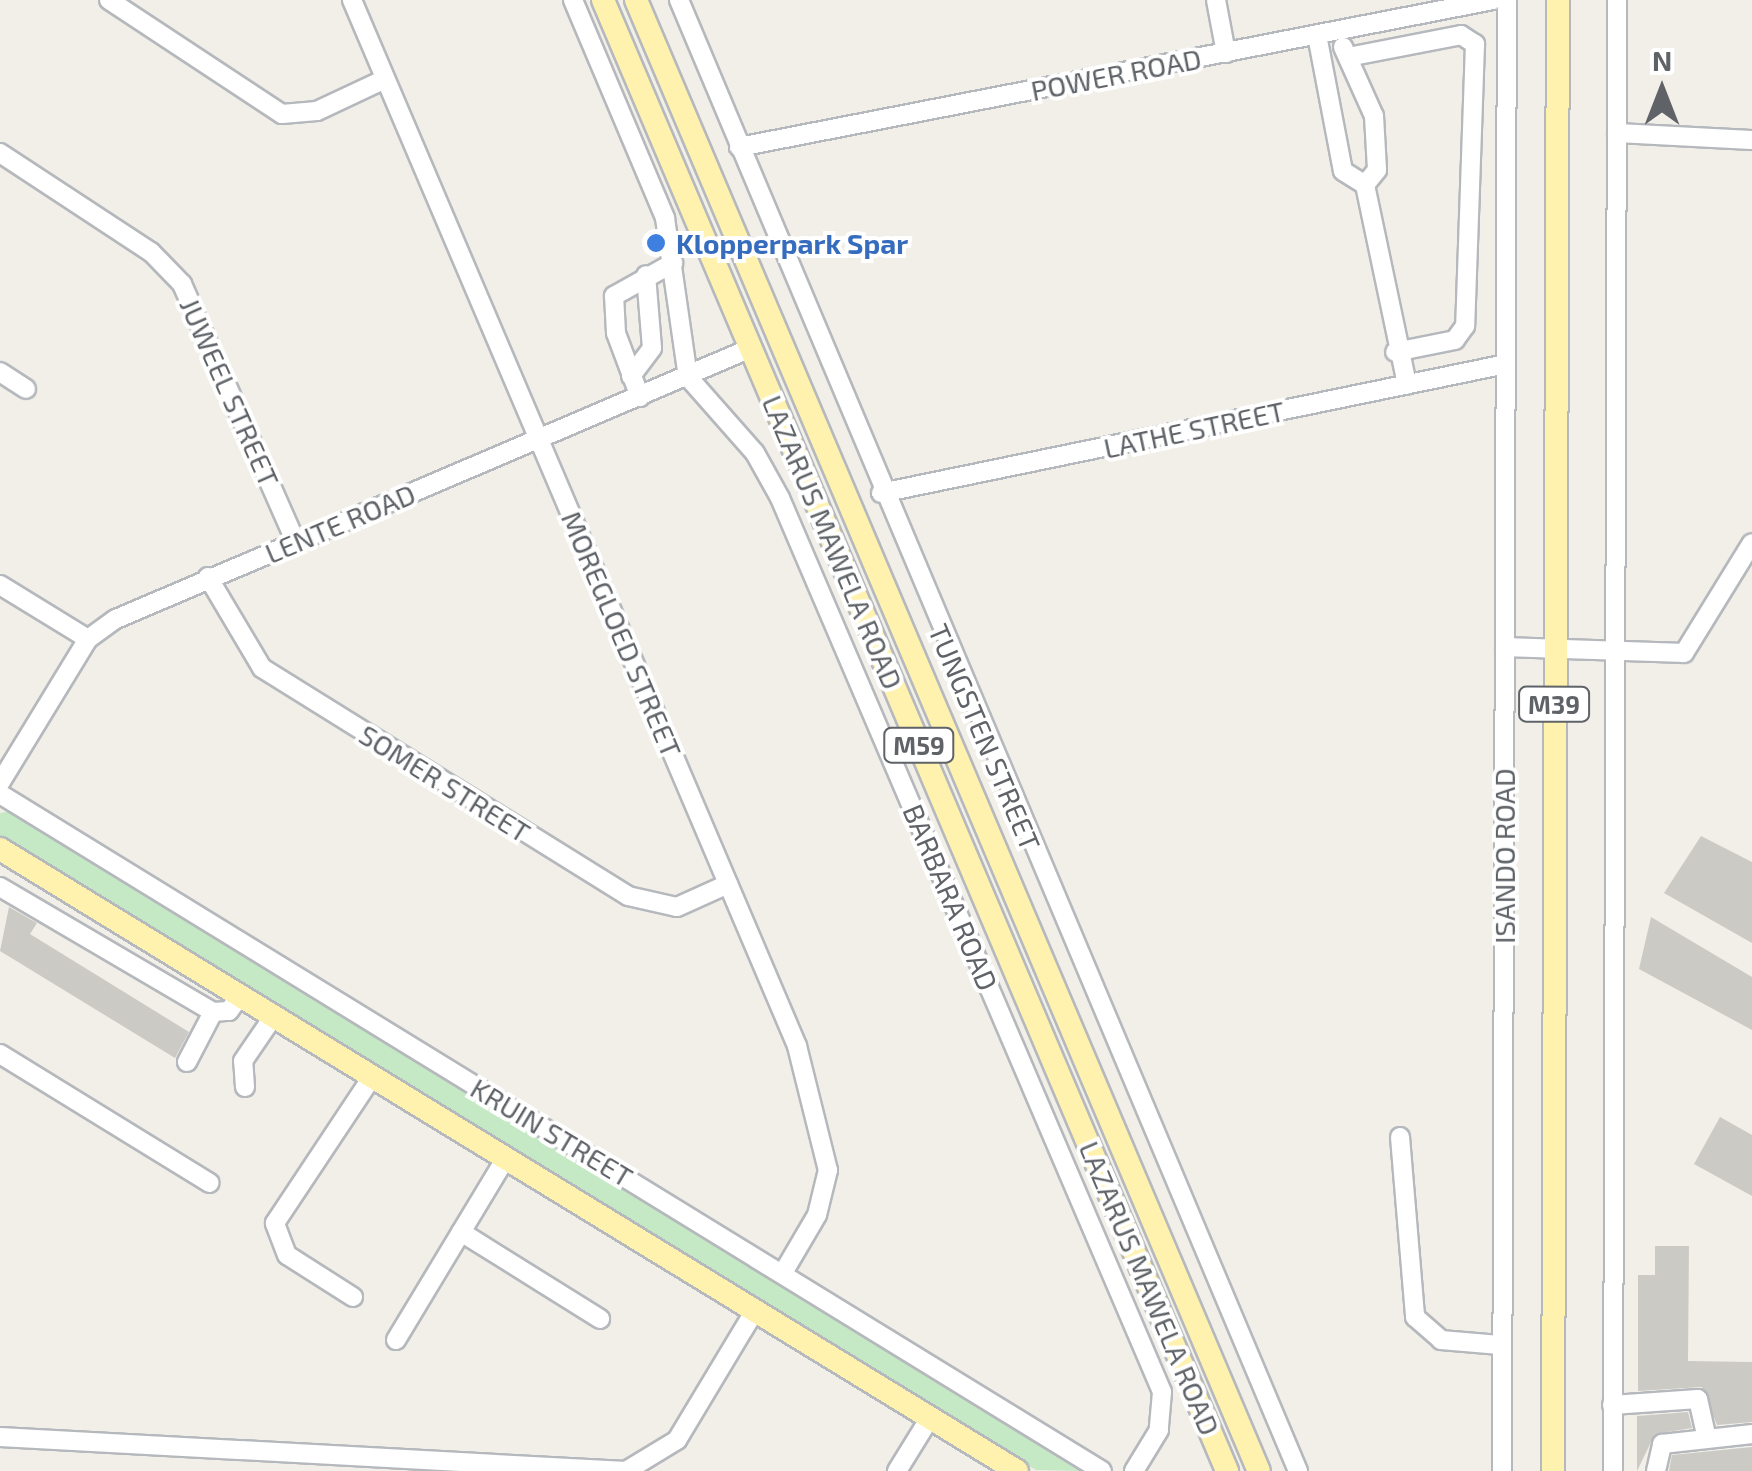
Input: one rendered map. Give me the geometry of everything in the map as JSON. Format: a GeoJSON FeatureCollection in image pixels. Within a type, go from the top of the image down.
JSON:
{"type":"FeatureCollection","features":[{"type":"Feature","properties":{"kind":"main road","name":"LAZARUS MAWELA ROAD"},"geometry":{"type":"LineString","coordinates":[[603,0],[1227,1471]]}},
{"type":"Feature","properties":{"kind":"main road","name":"LAZARUS MAWELA ROAD"},"geometry":{"type":"LineString","coordinates":[[636,0],[1259,1471]]}},
{"type":"Feature","properties":{"kind":"main road","name":"ISANDO ROAD"},"geometry":{"type":"LineString","coordinates":[[1552,1471],[1558,0]]}},
{"type":"Feature","properties":{"kind":"main road"},"geometry":{"type":"LineString","coordinates":[[741,245],[756,310],[750,348]]}},
{"type":"Feature","properties":{"kind":"main road","name":"KRUIN STREET"},"geometry":{"type":"LineString","coordinates":[[0,849],[928,1421],[1018,1471]]}},
{"type":"Feature","properties":{"kind":"street"},"geometry":{"type":"LineString","coordinates":[[110,0],[271,110],[306,114],[385,79]]}},
{"type":"Feature","properties":{"kind":"street","name":"MOREGLOED STREET"},"geometry":{"type":"LineString","coordinates":[[352,0],[797,1046],[825,1148],[822,1204],[783,1273]]}},
{"type":"Feature","properties":{"kind":"street"},"geometry":{"type":"LineString","coordinates":[[573,0],[661,207],[673,263],[688,377]]}},
{"type":"Feature","properties":{"kind":"street","name":"TUNGSTEN STREET"},"geometry":{"type":"LineString","coordinates":[[679,0],[881,493],[1298,1471]]}},
{"type":"Feature","properties":{"kind":"street"},"geometry":{"type":"LineString","coordinates":[[1216,0],[1226,53]]}},
{"type":"Feature","properties":{"kind":"street","name":"POWER ROAD"},"geometry":{"type":"LineString","coordinates":[[739,147],[1493,0]]}},
{"type":"Feature","properties":{"kind":"street","name":"ISANDO ROAD"},"geometry":{"type":"LineString","coordinates":[[1502,1471],[1507,0]]}},
{"type":"Feature","properties":{"kind":"street"},"geometry":{"type":"LineString","coordinates":[[1612,1471],[1618,652],[1617,0]]}},
{"type":"Feature","properties":{"kind":"street"},"geometry":{"type":"LineString","coordinates":[[1339,31],[1374,116],[1376,170],[1365,185],[1394,352],[1406,385]]}},
{"type":"Feature","properties":{"kind":"street"},"geometry":{"type":"LineString","coordinates":[[1317,35],[1342,172],[1365,185]]}},
{"type":"Feature","properties":{"kind":"street"},"geometry":{"type":"LineString","coordinates":[[1348,57],[1468,36],[1478,89],[1467,103],[1465,326],[1455,340],[1394,352]]}},
{"type":"Feature","properties":{"kind":"street"},"geometry":{"type":"LineString","coordinates":[[1616,133],[1752,140]]}},
{"type":"Feature","properties":{"kind":"street","name":"JUWEEL STREET"},"geometry":{"type":"LineString","coordinates":[[0,154],[151,252],[182,284],[296,542]]}},
{"type":"Feature","properties":{"kind":"street"},"geometry":{"type":"LineString","coordinates":[[640,397],[631,376],[614,296],[673,263]]}},
{"type":"Feature","properties":{"kind":"street"},"geometry":{"type":"LineString","coordinates":[[631,376],[652,348],[646,275]]}},
{"type":"Feature","properties":{"kind":"street","name":"LENTE ROAD"},"geometry":{"type":"LineString","coordinates":[[88,640],[208,577],[750,348]]}},
{"type":"Feature","properties":{"kind":"street","name":"LATHE STREET"},"geometry":{"type":"LineString","coordinates":[[881,493],[1506,364]]}},
{"type":"Feature","properties":{"kind":"street"},"geometry":{"type":"LineString","coordinates":[[0,372],[26,389]]}},
{"type":"Feature","properties":{"kind":"street","name":"BARBARA ROAD"},"geometry":{"type":"LineString","coordinates":[[688,377],[756,453],[780,498],[1162,1392],[1160,1430],[1134,1471]]}},
{"type":"Feature","properties":{"kind":"street"},"geometry":{"type":"LineString","coordinates":[[1505,646],[1670,658],[1696,644],[1752,543]]}},
{"type":"Feature","properties":{"kind":"street","name":"SOMER STREET"},"geometry":{"type":"LineString","coordinates":[[208,577],[262,668],[628,896],[677,907],[728,884]]}},
{"type":"Feature","properties":{"kind":"street"},"geometry":{"type":"LineString","coordinates":[[0,585],[88,640],[0,783]]}},
{"type":"Feature","properties":{"kind":"street","name":"KRUIN STREET"},"geometry":{"type":"LineString","coordinates":[[0,794],[1102,1471]]}},
{"type":"Feature","properties":{"kind":"street"},"geometry":{"type":"LineString","coordinates":[[0,887],[214,1012],[229,1012],[240,996]]}},
{"type":"Feature","properties":{"kind":"street"},"geometry":{"type":"LineString","coordinates":[[128,962],[144,937]]}},
{"type":"Feature","properties":{"kind":"street"},"geometry":{"type":"LineString","coordinates":[[187,1062],[214,1012]]}},
{"type":"Feature","properties":{"kind":"street"},"geometry":{"type":"LineString","coordinates":[[245,1087],[242,1061],[273,1017]]}},
{"type":"Feature","properties":{"kind":"street"},"geometry":{"type":"LineString","coordinates":[[0,1054],[210,1183]]}},
{"type":"Feature","properties":{"kind":"street"},"geometry":{"type":"LineString","coordinates":[[353,1297],[287,1255],[274,1223],[372,1077]]}},
{"type":"Feature","properties":{"kind":"street"},"geometry":{"type":"LineString","coordinates":[[1400,1137],[1415,1316],[1442,1340],[1500,1345]]}},
{"type":"Feature","properties":{"kind":"street"},"geometry":{"type":"LineString","coordinates":[[396,1340],[505,1159]]}},
{"type":"Feature","properties":{"kind":"street"},"geometry":{"type":"LineString","coordinates":[[461,1232],[600,1319]]}},
{"type":"Feature","properties":{"kind":"street"},"geometry":{"type":"LineString","coordinates":[[0,1437],[434,1469],[626,1471],[650,1463],[688,1426],[754,1312]]}},
{"type":"Feature","properties":{"kind":"street"},"geometry":{"type":"LineString","coordinates":[[1612,1405],[1698,1398],[1707,1439]]}},
{"type":"Feature","properties":{"kind":"street"},"geometry":{"type":"LineString","coordinates":[[897,1471],[928,1421]]}},
{"type":"Feature","properties":{"kind":"street"},"geometry":{"type":"LineString","coordinates":[[1656,1471],[1658,1446],[1752,1434]]}},
{"type":"Feature","properties":{"kind":"green space"},"geometry":{"type":"Polygon","coordinates":[[[11,811],[1082,1471],[1036,1470],[0,836],[0,813],[11,811]]]}},
{"type":"Feature","properties":{"kind":"building"},"geometry":{"type":"Polygon","coordinates":[[[1701,836],[1752,862],[1752,943],[1664,893],[1701,836]]]}},
{"type":"Feature","properties":{"kind":"building"},"geometry":{"type":"Polygon","coordinates":[[[9,907],[37,923],[30,934],[189,1032],[175,1058],[0,951],[9,907]]]}},
{"type":"Feature","properties":{"kind":"building"},"geometry":{"type":"Polygon","coordinates":[[[1651,917],[1752,977],[1752,1030],[1639,969],[1651,917]]]}},
{"type":"Feature","properties":{"kind":"building"},"geometry":{"type":"Polygon","coordinates":[[[1720,1117],[1752,1135],[1752,1196],[1694,1164],[1720,1117]]]}},
{"type":"Feature","properties":{"kind":"building"},"geometry":{"type":"Polygon","coordinates":[[[1655,1246],[1689,1246],[1688,1361],[1752,1362],[1752,1422],[1717,1425],[1702,1387],[1638,1391],[1638,1275],[1655,1275],[1655,1246]]]}},
{"type":"Feature","properties":{"kind":"building"},"geometry":{"type":"Polygon","coordinates":[[[1688,1412],[1692,1428],[1655,1434],[1637,1471],[1637,1416],[1688,1412]]]}},
{"type":"Feature","properties":{"kind":"building"},"geometry":{"type":"Polygon","coordinates":[[[1752,1447],[1752,1471],[1669,1471],[1672,1455],[1752,1447]]]}},
{"type":"Feature","properties":{"kind":"place","name":"Klopperpark Spar"},"geometry":{"type":"Point","coordinates":[656,243]}}]}
